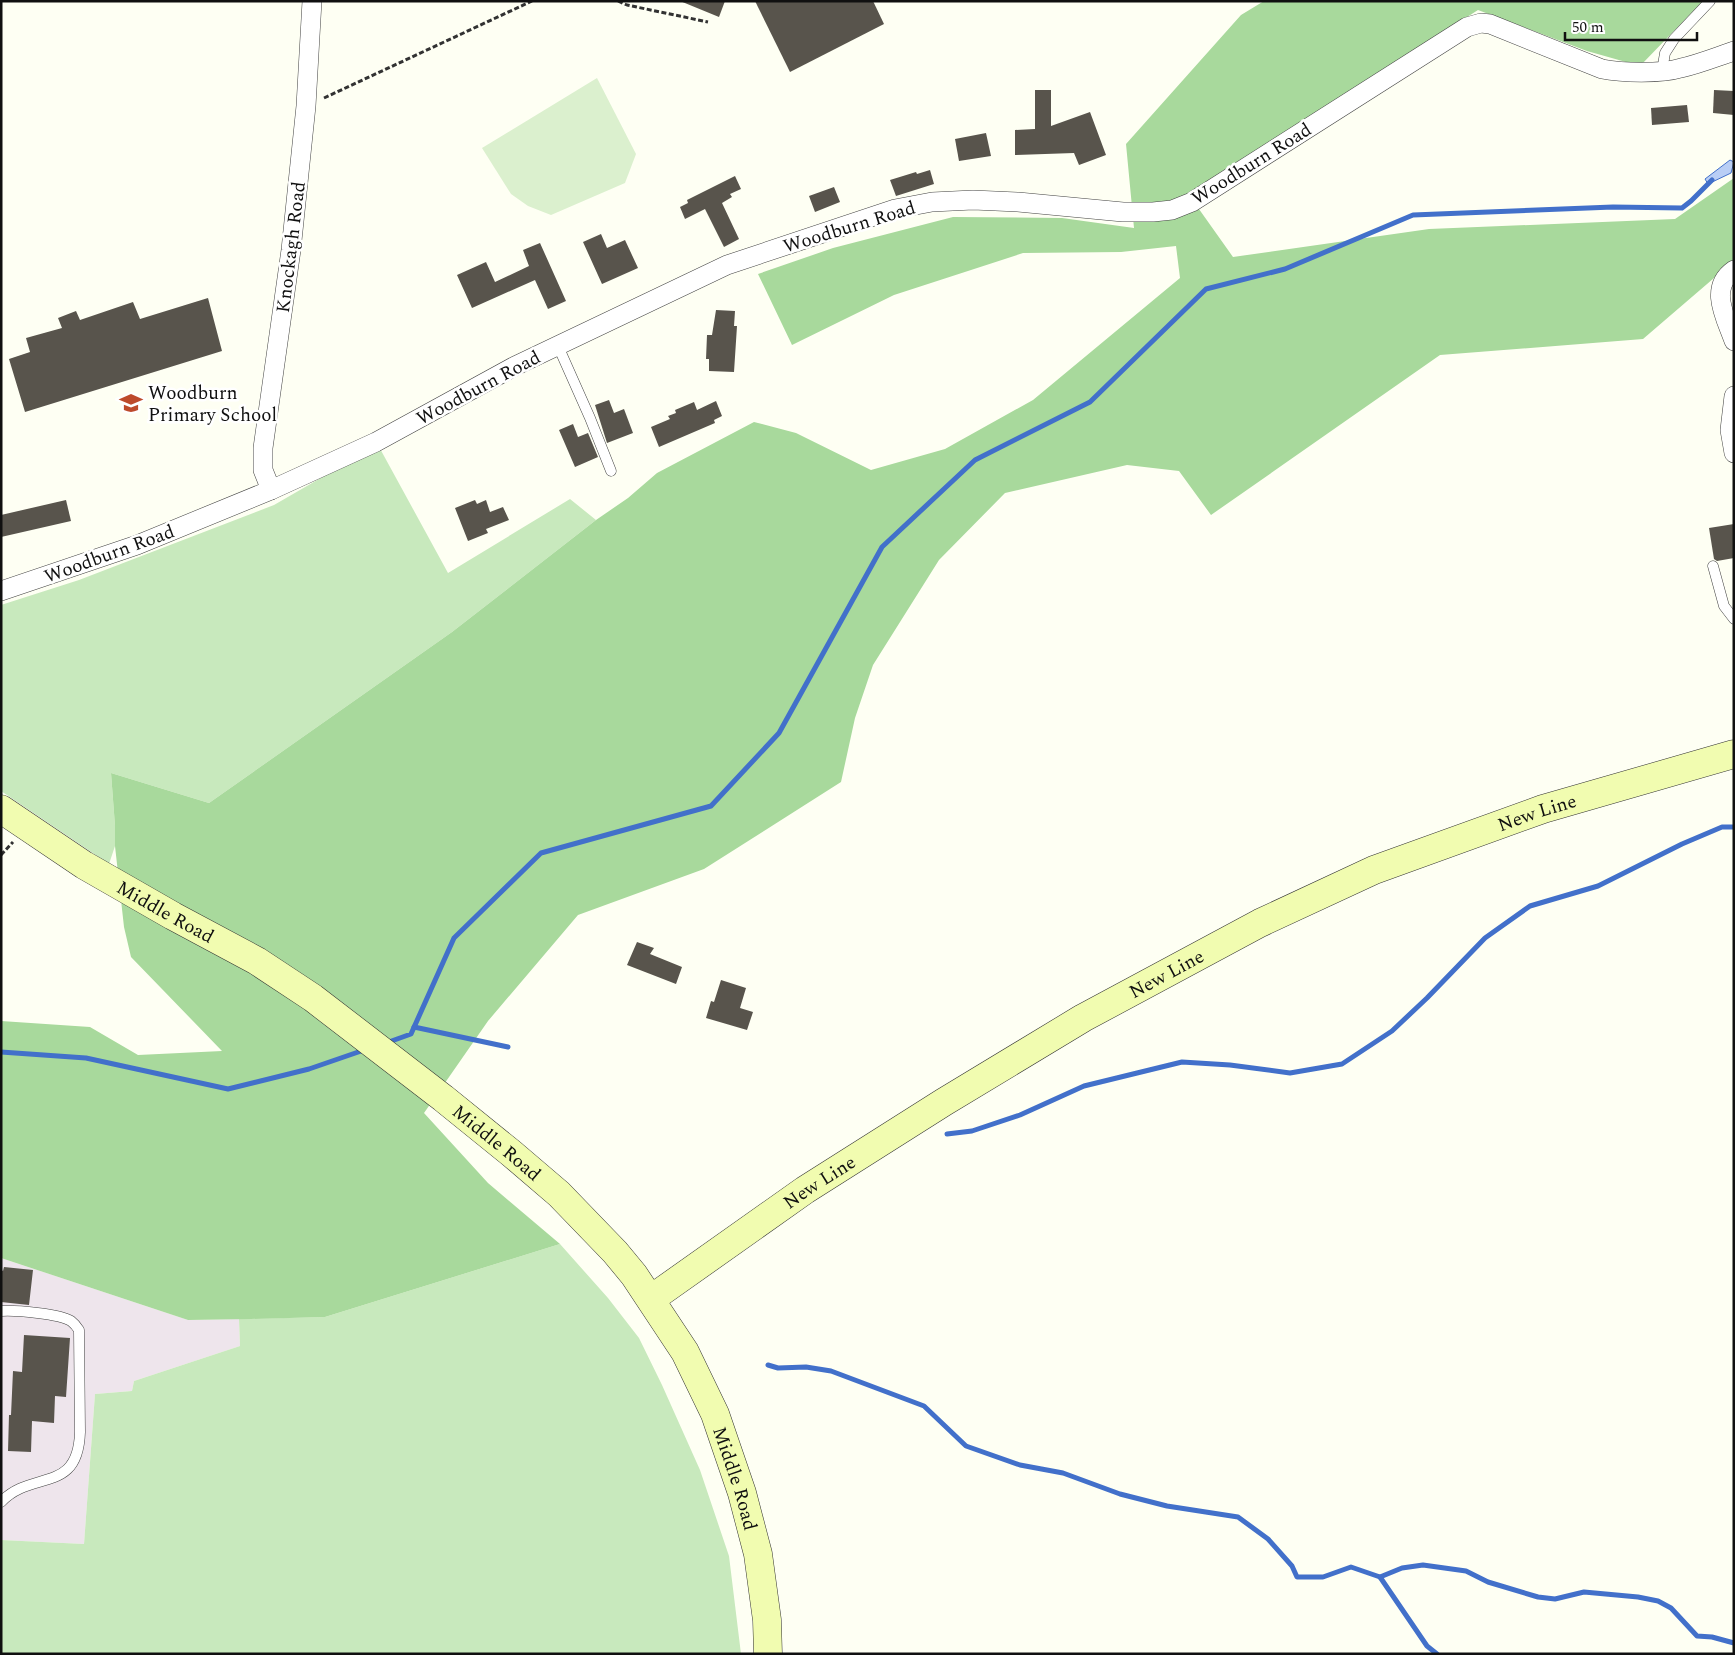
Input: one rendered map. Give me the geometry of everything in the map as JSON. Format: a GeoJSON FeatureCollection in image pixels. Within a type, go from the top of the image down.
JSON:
{"type":"FeatureCollection","features":[{"type":"Feature","properties":{"kind":"main road","name":"New Line"},"geometry":{"type":"LineString","coordinates":[[651,1300],[805,1190],[944,1102],[1082,1018],[1260,923],[1374,870],[1534,812],[1734,754]]}},
{"type":"Feature","properties":{"kind":"main road","name":"Middle Road"},"geometry":{"type":"LineString","coordinates":[[1,808],[84,865],[257,961],[313,998],[488,1134],[559,1194],[615,1252],[634,1275],[685,1352],[715,1414],[742,1493],[758,1554],[767,1620],[768,1654]]}},
{"type":"Feature","properties":{"kind":"street","name":"Knockagh Road"},"geometry":{"type":"LineString","coordinates":[[271,490],[263,470],[263,448],[291,250],[306,106],[312,1]]}},
{"type":"Feature","properties":{"kind":"street","name":"Woodburn Road"},"geometry":{"type":"LineString","coordinates":[[1,591],[137,544],[271,490],[376,442],[515,366],[726,265],[896,209],[932,202],[973,200],[1018,202],[1123,212],[1172,210],[1192,202],[1468,27],[1481,23],[1490,24],[1602,69],[1618,72],[1662,72],[1680,69],[1734,51]]}},
{"type":"Feature","properties":{"kind":"street"},"geometry":{"type":"LineString","coordinates":[[1734,270],[1724,280],[1720,296],[1720,305],[1734,341]]}},
{"type":"Feature","properties":{"kind":"street"},"geometry":{"type":"LineString","coordinates":[[1734,396],[1730,430],[1734,453]]}},
{"type":"Feature","properties":{"kind":"lane"},"geometry":{"type":"LineString","coordinates":[[1662,72],[1664,53],[1674,39],[1710,1]]}},
{"type":"Feature","properties":{"kind":"lane"},"geometry":{"type":"LineString","coordinates":[[558,346],[611,471]]}},
{"type":"Feature","properties":{"kind":"lane"},"geometry":{"type":"LineString","coordinates":[[1713,566],[1724,606],[1734,619]]}},
{"type":"Feature","properties":{"kind":"lane"},"geometry":{"type":"LineString","coordinates":[[1,1311],[63,1318],[73,1322],[79,1330],[80,1446],[71,1467],[60,1475],[20,1489],[6,1496],[1,1502]]}},
{"type":"Feature","properties":{"kind":"path"},"geometry":{"type":"LineString","coordinates":[[306,106],[532,1]]}},
{"type":"Feature","properties":{"kind":"path"},"geometry":{"type":"LineString","coordinates":[[618,1],[627,5],[708,22]]}},
{"type":"Feature","properties":{"kind":"shaded area"},"geometry":{"type":"Polygon","coordinates":[[[1,1258],[188,1320],[239,1319],[240,1346],[134,1381],[132,1391],[95,1394],[84,1544],[1,1540],[1,1258]]]}},
{"type":"Feature","properties":{"kind":"green space"},"geometry":{"type":"Polygon","coordinates":[[[1264,1],[1703,1],[1640,66],[1587,51],[1478,10],[1189,195],[1233,257],[1429,229],[1675,219],[1734,178],[1734,265],[1728,266],[1643,339],[1440,355],[1211,515],[1179,471],[1127,465],[1005,493],[939,560],[873,665],[855,718],[841,782],[704,869],[578,915],[488,1021],[424,1113],[488,1183],[560,1244],[325,1317],[251,1319],[188,1320],[1,1258],[1,1021],[90,1027],[138,1055],[222,1051],[131,957],[124,927],[115,846],[111,773],[209,803],[452,632],[596,520],[628,498],[657,473],[754,422],[796,433],[871,470],[945,449],[1033,400],[1180,278],[1176,246],[1121,252],[1023,253],[894,295],[792,345],[758,274],[833,248],[953,217],[1062,218],[1134,228],[1126,144],[1241,15],[1264,1]]]}},
{"type":"Feature","properties":{"kind":"green space"},"geometry":{"type":"Polygon","coordinates":[[[597,78],[636,154],[625,183],[551,215],[528,206],[511,194],[482,148],[597,78]]]}},
{"type":"Feature","properties":{"kind":"green space"},"geometry":{"type":"Polygon","coordinates":[[[378,445],[448,573],[570,499],[596,520],[452,632],[209,803],[111,773],[115,846],[109,864],[1,791],[1,605],[79,580],[274,505],[378,445]]]}},
{"type":"Feature","properties":{"kind":"green space"},"geometry":{"type":"Polygon","coordinates":[[[560,1244],[608,1298],[639,1338],[700,1470],[729,1556],[741,1654],[1,1654],[1,1540],[84,1544],[95,1394],[132,1391],[134,1381],[240,1346],[239,1319],[325,1317],[560,1244]]]}},
{"type":"Feature","properties":{"kind":"water"},"geometry":{"type":"Polygon","coordinates":[[[1730,160],[1734,162],[1731,173],[1708,184],[1705,179],[1730,160]]]}},
{"type":"Feature","properties":{"kind":"building"},"geometry":{"type":"Polygon","coordinates":[[[680,1],[725,1],[719,17],[680,1]]]}},
{"type":"Feature","properties":{"kind":"building"},"geometry":{"type":"Polygon","coordinates":[[[755,1],[873,1],[884,24],[790,72],[755,1]]]}},
{"type":"Feature","properties":{"kind":"building"},"geometry":{"type":"Polygon","coordinates":[[[1035,90],[1051,90],[1051,126],[1090,112],[1106,155],[1079,165],[1074,153],[1015,155],[1015,130],[1035,129],[1035,90]]]}},
{"type":"Feature","properties":{"kind":"building"},"geometry":{"type":"Polygon","coordinates":[[[1714,90],[1734,91],[1734,115],[1713,113],[1714,90]]]}},
{"type":"Feature","properties":{"kind":"building"},"geometry":{"type":"Polygon","coordinates":[[[1687,105],[1689,122],[1652,125],[1651,108],[1687,105]]]}},
{"type":"Feature","properties":{"kind":"building"},"geometry":{"type":"Polygon","coordinates":[[[986,133],[991,156],[959,161],[955,139],[986,133]]]}},
{"type":"Feature","properties":{"kind":"building"},"geometry":{"type":"Polygon","coordinates":[[[930,170],[934,184],[896,196],[890,180],[930,170]]]}},
{"type":"Feature","properties":{"kind":"building"},"geometry":{"type":"Polygon","coordinates":[[[735,176],[741,189],[730,194],[732,197],[722,203],[739,239],[724,247],[705,209],[685,219],[680,207],[688,203],[687,200],[735,176]]]}},
{"type":"Feature","properties":{"kind":"building"},"geometry":{"type":"Polygon","coordinates":[[[834,187],[840,202],[815,212],[809,196],[834,187]]]}},
{"type":"Feature","properties":{"kind":"building"},"geometry":{"type":"Polygon","coordinates":[[[601,234],[607,248],[625,240],[638,268],[602,284],[583,242],[601,234]]]}},
{"type":"Feature","properties":{"kind":"building"},"geometry":{"type":"Polygon","coordinates":[[[540,243],[566,301],[548,309],[535,280],[472,308],[457,275],[486,262],[495,282],[529,266],[523,250],[540,243]]]}},
{"type":"Feature","properties":{"kind":"building","name":"Woodburn Primary School"},"geometry":{"type":"Polygon","coordinates":[[[208,298],[222,351],[25,412],[9,359],[30,352],[26,338],[62,328],[58,318],[76,311],[80,320],[133,302],[140,319],[208,298]]]}},
{"type":"Feature","properties":{"kind":"building"},"geometry":{"type":"Polygon","coordinates":[[[716,310],[735,311],[734,326],[737,326],[734,372],[709,371],[709,359],[706,359],[707,335],[712,335],[716,310]]]}},
{"type":"Feature","properties":{"kind":"building"},"geometry":{"type":"Polygon","coordinates":[[[609,400],[614,413],[624,409],[633,433],[607,443],[595,405],[609,400]]]}},
{"type":"Feature","properties":{"kind":"building"},"geometry":{"type":"Polygon","coordinates":[[[716,401],[722,416],[714,420],[715,423],[659,447],[651,427],[670,419],[668,416],[676,413],[675,410],[694,402],[697,410],[716,401]]]}},
{"type":"Feature","properties":{"kind":"building"},"geometry":{"type":"Polygon","coordinates":[[[573,424],[578,437],[588,433],[598,457],[575,467],[559,430],[573,424]]]}},
{"type":"Feature","properties":{"kind":"building"},"geometry":{"type":"Polygon","coordinates":[[[66,500],[71,521],[1,537],[1,515],[66,500]]]}},
{"type":"Feature","properties":{"kind":"building"},"geometry":{"type":"Polygon","coordinates":[[[475,500],[477,504],[486,500],[490,512],[503,507],[509,520],[486,529],[488,533],[468,541],[455,508],[475,500]]]}},
{"type":"Feature","properties":{"kind":"building"},"geometry":{"type":"Polygon","coordinates":[[[1734,524],[1734,558],[1717,561],[1714,559],[1709,528],[1734,524]]]}},
{"type":"Feature","properties":{"kind":"building"},"geometry":{"type":"Polygon","coordinates":[[[637,942],[654,948],[650,954],[682,967],[676,984],[627,965],[637,942]]]}},
{"type":"Feature","properties":{"kind":"building"},"geometry":{"type":"Polygon","coordinates":[[[721,980],[746,988],[740,1008],[753,1012],[747,1030],[706,1018],[711,1001],[714,1002],[721,980]]]}},
{"type":"Feature","properties":{"kind":"building"},"geometry":{"type":"Polygon","coordinates":[[[4,1267],[33,1270],[29,1305],[1,1302],[1,1270],[3,1271],[4,1267]]]}},
{"type":"Feature","properties":{"kind":"building"},"geometry":{"type":"Polygon","coordinates":[[[24,1335],[70,1338],[66,1397],[55,1396],[54,1423],[32,1421],[31,1452],[8,1451],[13,1371],[22,1372],[24,1335]]]}},
{"type":"Feature","properties":{"kind":"waterway"},"geometry":{"type":"LineString","coordinates":[[386,1043],[411,1034],[454,938],[541,853],[711,806],[779,733],[882,547],[975,460],[1090,402],[1206,289],[1285,269],[1413,215],[1613,207],[1682,208],[1712,180]]}},
{"type":"Feature","properties":{"kind":"waterway"},"geometry":{"type":"LineString","coordinates":[[947,1134],[972,1131],[1020,1115],[1084,1086],[1182,1062],[1230,1065],[1290,1073],[1342,1064],[1392,1031],[1485,938],[1530,906],[1598,886],[1682,844],[1722,827],[1734,827]]}},
{"type":"Feature","properties":{"kind":"waterway"},"geometry":{"type":"LineString","coordinates":[[414,1027],[508,1047]]}},
{"type":"Feature","properties":{"kind":"waterway"},"geometry":{"type":"LineString","coordinates":[[1,1052],[86,1058],[228,1089],[309,1069],[367,1049]]}},
{"type":"Feature","properties":{"kind":"waterway"},"geometry":{"type":"LineString","coordinates":[[768,1365],[778,1368],[806,1367],[831,1371],[924,1406],[966,1446],[1020,1465],[1063,1473],[1120,1494],[1167,1506],[1238,1517],[1268,1539],[1292,1566],[1297,1577],[1323,1577],[1351,1567],[1380,1577],[1427,1646],[1437,1654]]}},
{"type":"Feature","properties":{"kind":"waterway"},"geometry":{"type":"LineString","coordinates":[[1380,1577],[1402,1568],[1423,1565],[1466,1571],[1488,1582],[1538,1597],[1555,1599],[1584,1592],[1638,1597],[1658,1601],[1671,1608],[1697,1636],[1712,1637],[1734,1643]]}},
{"type":"Feature","properties":{"kind":"place","name":"Woodburn Primary School"},"geometry":{"type":"Point","coordinates":[131,403]}}]}
